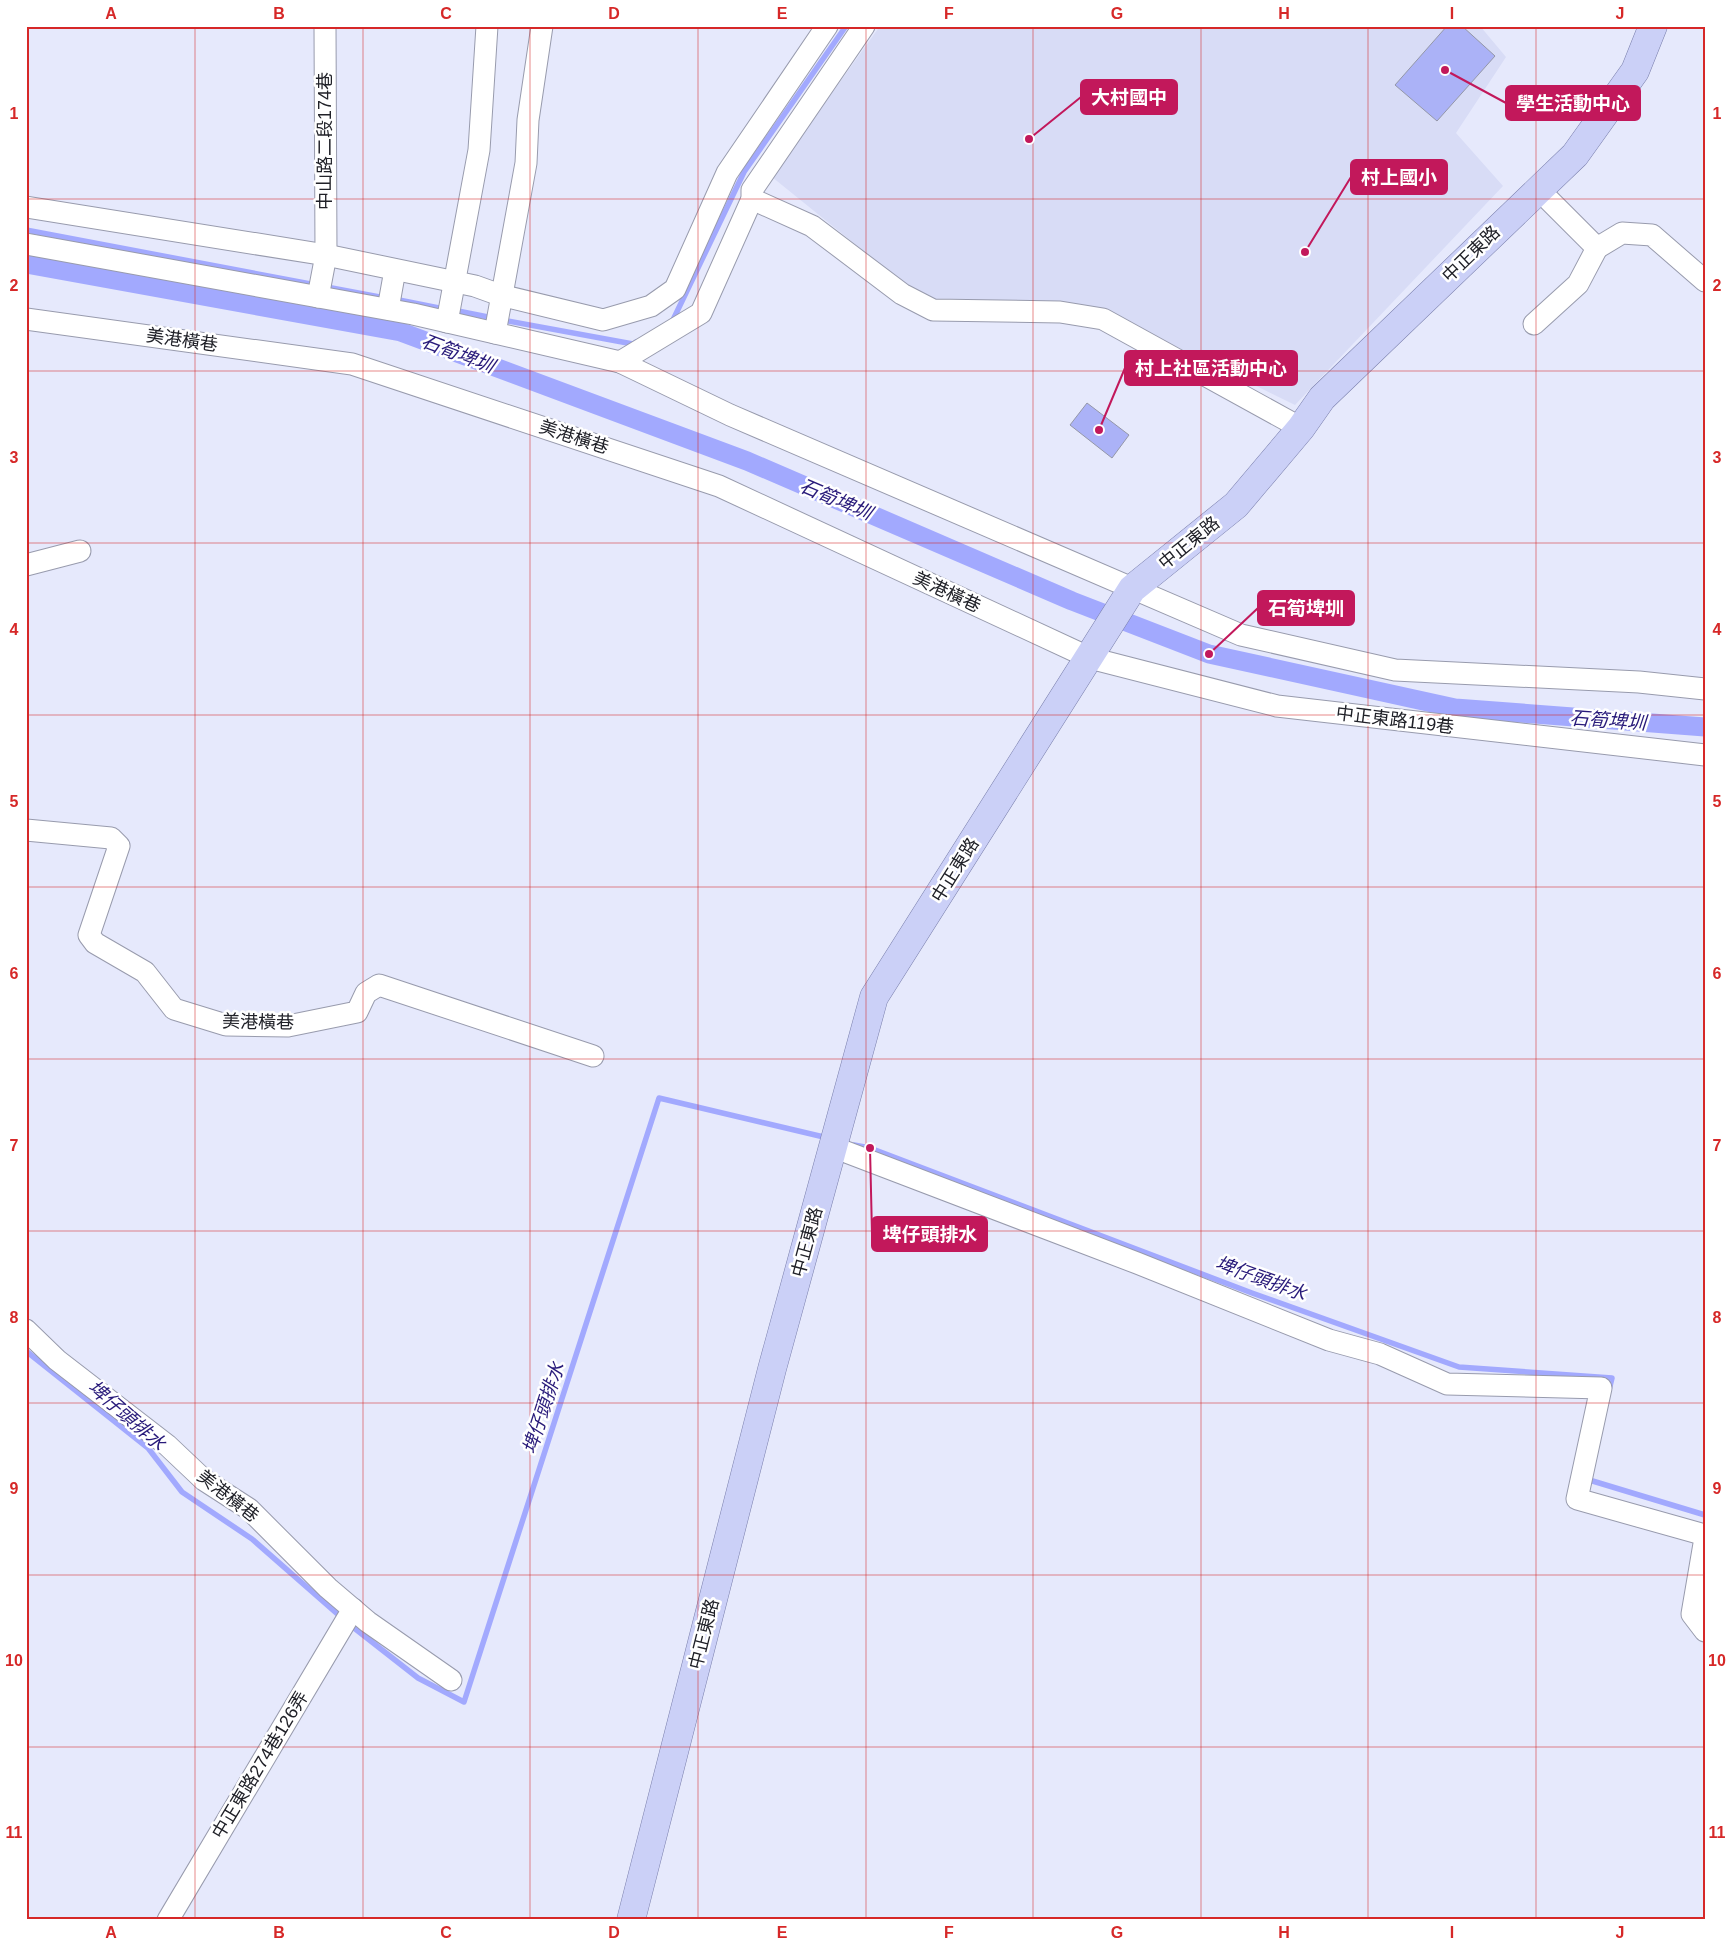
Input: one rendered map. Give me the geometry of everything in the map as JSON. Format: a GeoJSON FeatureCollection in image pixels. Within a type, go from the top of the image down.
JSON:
{"type":"FeatureCollection","features":[{"type":"Feature","properties":{"kind":"main road","name":"中正東路"},"geometry":{"type":"LineString","coordinates":[[631,1920],[772,1369],[874,996],[1132,589],[1236,505],[1301,428],[1322,398],[1575,155],[1635,71],[1654,26]]}},
{"type":"Feature","properties":{"kind":"street","name":"中山路二段174巷"},"geometry":{"type":"LineString","coordinates":[[318,297],[326,255],[325,26]]}},
{"type":"Feature","properties":{"kind":"street"},"geometry":{"type":"LineString","coordinates":[[447,322],[479,150],[488,26]]}},
{"type":"Feature","properties":{"kind":"street"},"geometry":{"type":"LineString","coordinates":[[495,333],[500,295],[526,164],[528,120],[542,26]]}},
{"type":"Feature","properties":{"kind":"street"},"geometry":{"type":"LineString","coordinates":[[26,207],[326,255],[455,282],[603,320],[652,306],[675,289],[727,173],[828,26]]}},
{"type":"Feature","properties":{"kind":"street"},"geometry":{"type":"LineString","coordinates":[[620,362],[701,313],[752,198],[752,190],[864,26]]}},
{"type":"Feature","properties":{"kind":"street"},"geometry":{"type":"LineString","coordinates":[[1538,190],[1596,248]]}},
{"type":"Feature","properties":{"kind":"street"},"geometry":{"type":"LineString","coordinates":[[752,198],[812,226],[902,294],[934,310],[1060,312],[1103,320],[1301,428]]}},
{"type":"Feature","properties":{"kind":"street"},"geometry":{"type":"LineString","coordinates":[[1534,324],[1578,284],[1596,248],[1622,233],[1652,235],[1704,281]]}},
{"type":"Feature","properties":{"kind":"street"},"geometry":{"type":"LineString","coordinates":[[26,244],[388,309],[620,362],[730,415],[1241,635],[1395,670],[1639,682],[1705,689]]}},
{"type":"Feature","properties":{"kind":"street"},"geometry":{"type":"LineString","coordinates":[[388,309],[395,270]]}},
{"type":"Feature","properties":{"kind":"street"},"geometry":{"type":"LineString","coordinates":[[652,306],[669,334]]}},
{"type":"Feature","properties":{"kind":"street","name":"美港橫巷"},"geometry":{"type":"LineString","coordinates":[[26,319],[352,364],[719,486],[1090,658]]}},
{"type":"Feature","properties":{"kind":"street"},"geometry":{"type":"LineString","coordinates":[[26,565],[80,551]]}},
{"type":"Feature","properties":{"kind":"street","name":"中正東路119巷"},"geometry":{"type":"LineString","coordinates":[[1090,658],[1277,706],[1705,755]]}},
{"type":"Feature","properties":{"kind":"street","name":"美港橫巷"},"geometry":{"type":"LineString","coordinates":[[26,830],[111,838],[119,846],[89,935],[96,943],[145,972],[174,1009],[226,1026],[288,1026],[357,1012],[366,993],[378,986],[593,1056]]}},
{"type":"Feature","properties":{"kind":"street"},"geometry":{"type":"LineString","coordinates":[[833,1148],[1137,1263],[1329,1340],[1380,1354],[1447,1384],[1602,1388],[1577,1499],[1705,1536],[1692,1614],[1705,1631]]}},
{"type":"Feature","properties":{"kind":"street","name":"美港橫巷"},"geometry":{"type":"LineString","coordinates":[[26,1330],[57,1360],[167,1445],[204,1480],[249,1509],[328,1588],[353,1610],[451,1680]]}},
{"type":"Feature","properties":{"kind":"street","name":"中正東路274巷126弄"},"geometry":{"type":"LineString","coordinates":[[168,1920],[353,1610]]}},
{"type":"Feature","properties":{"kind":"shaded area"},"geometry":{"type":"Polygon","coordinates":[[[880,26],[1480,26],[1506,57],[1456,133],[1503,186],[1295,405],[1116,317],[923,299],[772,177],[880,26]]]}},
{"type":"Feature","properties":{"kind":"building"},"geometry":{"type":"Polygon","coordinates":[[[1447,26],[1462,26],[1495,56],[1437,121],[1395,85],[1447,26]]]}},
{"type":"Feature","properties":{"kind":"building"},"geometry":{"type":"Polygon","coordinates":[[[1087,403],[1129,435],[1112,458],[1070,425],[1087,403]]]}},
{"type":"Feature","properties":{"kind":"waterway"},"geometry":{"type":"LineString","coordinates":[[672,322],[744,172],[846,26]]}},
{"type":"Feature","properties":{"kind":"waterway"},"geometry":{"type":"LineString","coordinates":[[26,230],[385,298]]}},
{"type":"Feature","properties":{"kind":"waterway","name":"石筍埤圳"},"geometry":{"type":"LineString","coordinates":[[26,264],[401,332],[747,461],[1072,601],[1209,654],[1455,708],[1705,727]]}},
{"type":"Feature","properties":{"kind":"waterway"},"geometry":{"type":"LineString","coordinates":[[394,299],[444,309]]}},
{"type":"Feature","properties":{"kind":"waterway"},"geometry":{"type":"LineString","coordinates":[[453,310],[493,318]]}},
{"type":"Feature","properties":{"kind":"waterway"},"geometry":{"type":"LineString","coordinates":[[503,320],[633,344],[636,342]]}},
{"type":"Feature","properties":{"kind":"waterway","name":"埤仔頭排水"},"geometry":{"type":"LineString","coordinates":[[349,1624],[418,1678],[464,1702],[659,1098],[828,1138]]}},
{"type":"Feature","properties":{"kind":"waterway","name":"埤仔頭排水"},"geometry":{"type":"LineString","coordinates":[[854,1145],[870,1148],[1252,1293],[1459,1367],[1612,1378],[1609,1390]]}},
{"type":"Feature","properties":{"kind":"waterway","name":"埤仔頭排水"},"geometry":{"type":"LineString","coordinates":[[26,1351],[148,1448],[182,1492],[252,1539],[342,1618]]}},
{"type":"Feature","properties":{"kind":"waterway","name":"埤仔頭排水"},"geometry":{"type":"LineString","coordinates":[[1586,1479],[1705,1515]]}},
{"type":"Feature","properties":{"kind":"place","name":"學生活動中心"},"geometry":{"type":"Point","coordinates":[1445,70]}},
{"type":"Feature","properties":{"kind":"place","name":"大村國中"},"geometry":{"type":"Point","coordinates":[1029,139]}},
{"type":"Feature","properties":{"kind":"place","name":"村上國小"},"geometry":{"type":"Point","coordinates":[1305,252]}},
{"type":"Feature","properties":{"kind":"place","name":"村上社區活動中心"},"geometry":{"type":"Point","coordinates":[1099,430]}},
{"type":"Feature","properties":{"kind":"place","name":"石筍埤圳"},"geometry":{"type":"Point","coordinates":[1209,654]}},
{"type":"Feature","properties":{"kind":"place","name":"埤仔頭排水"},"geometry":{"type":"Point","coordinates":[870,1148]}}]}
